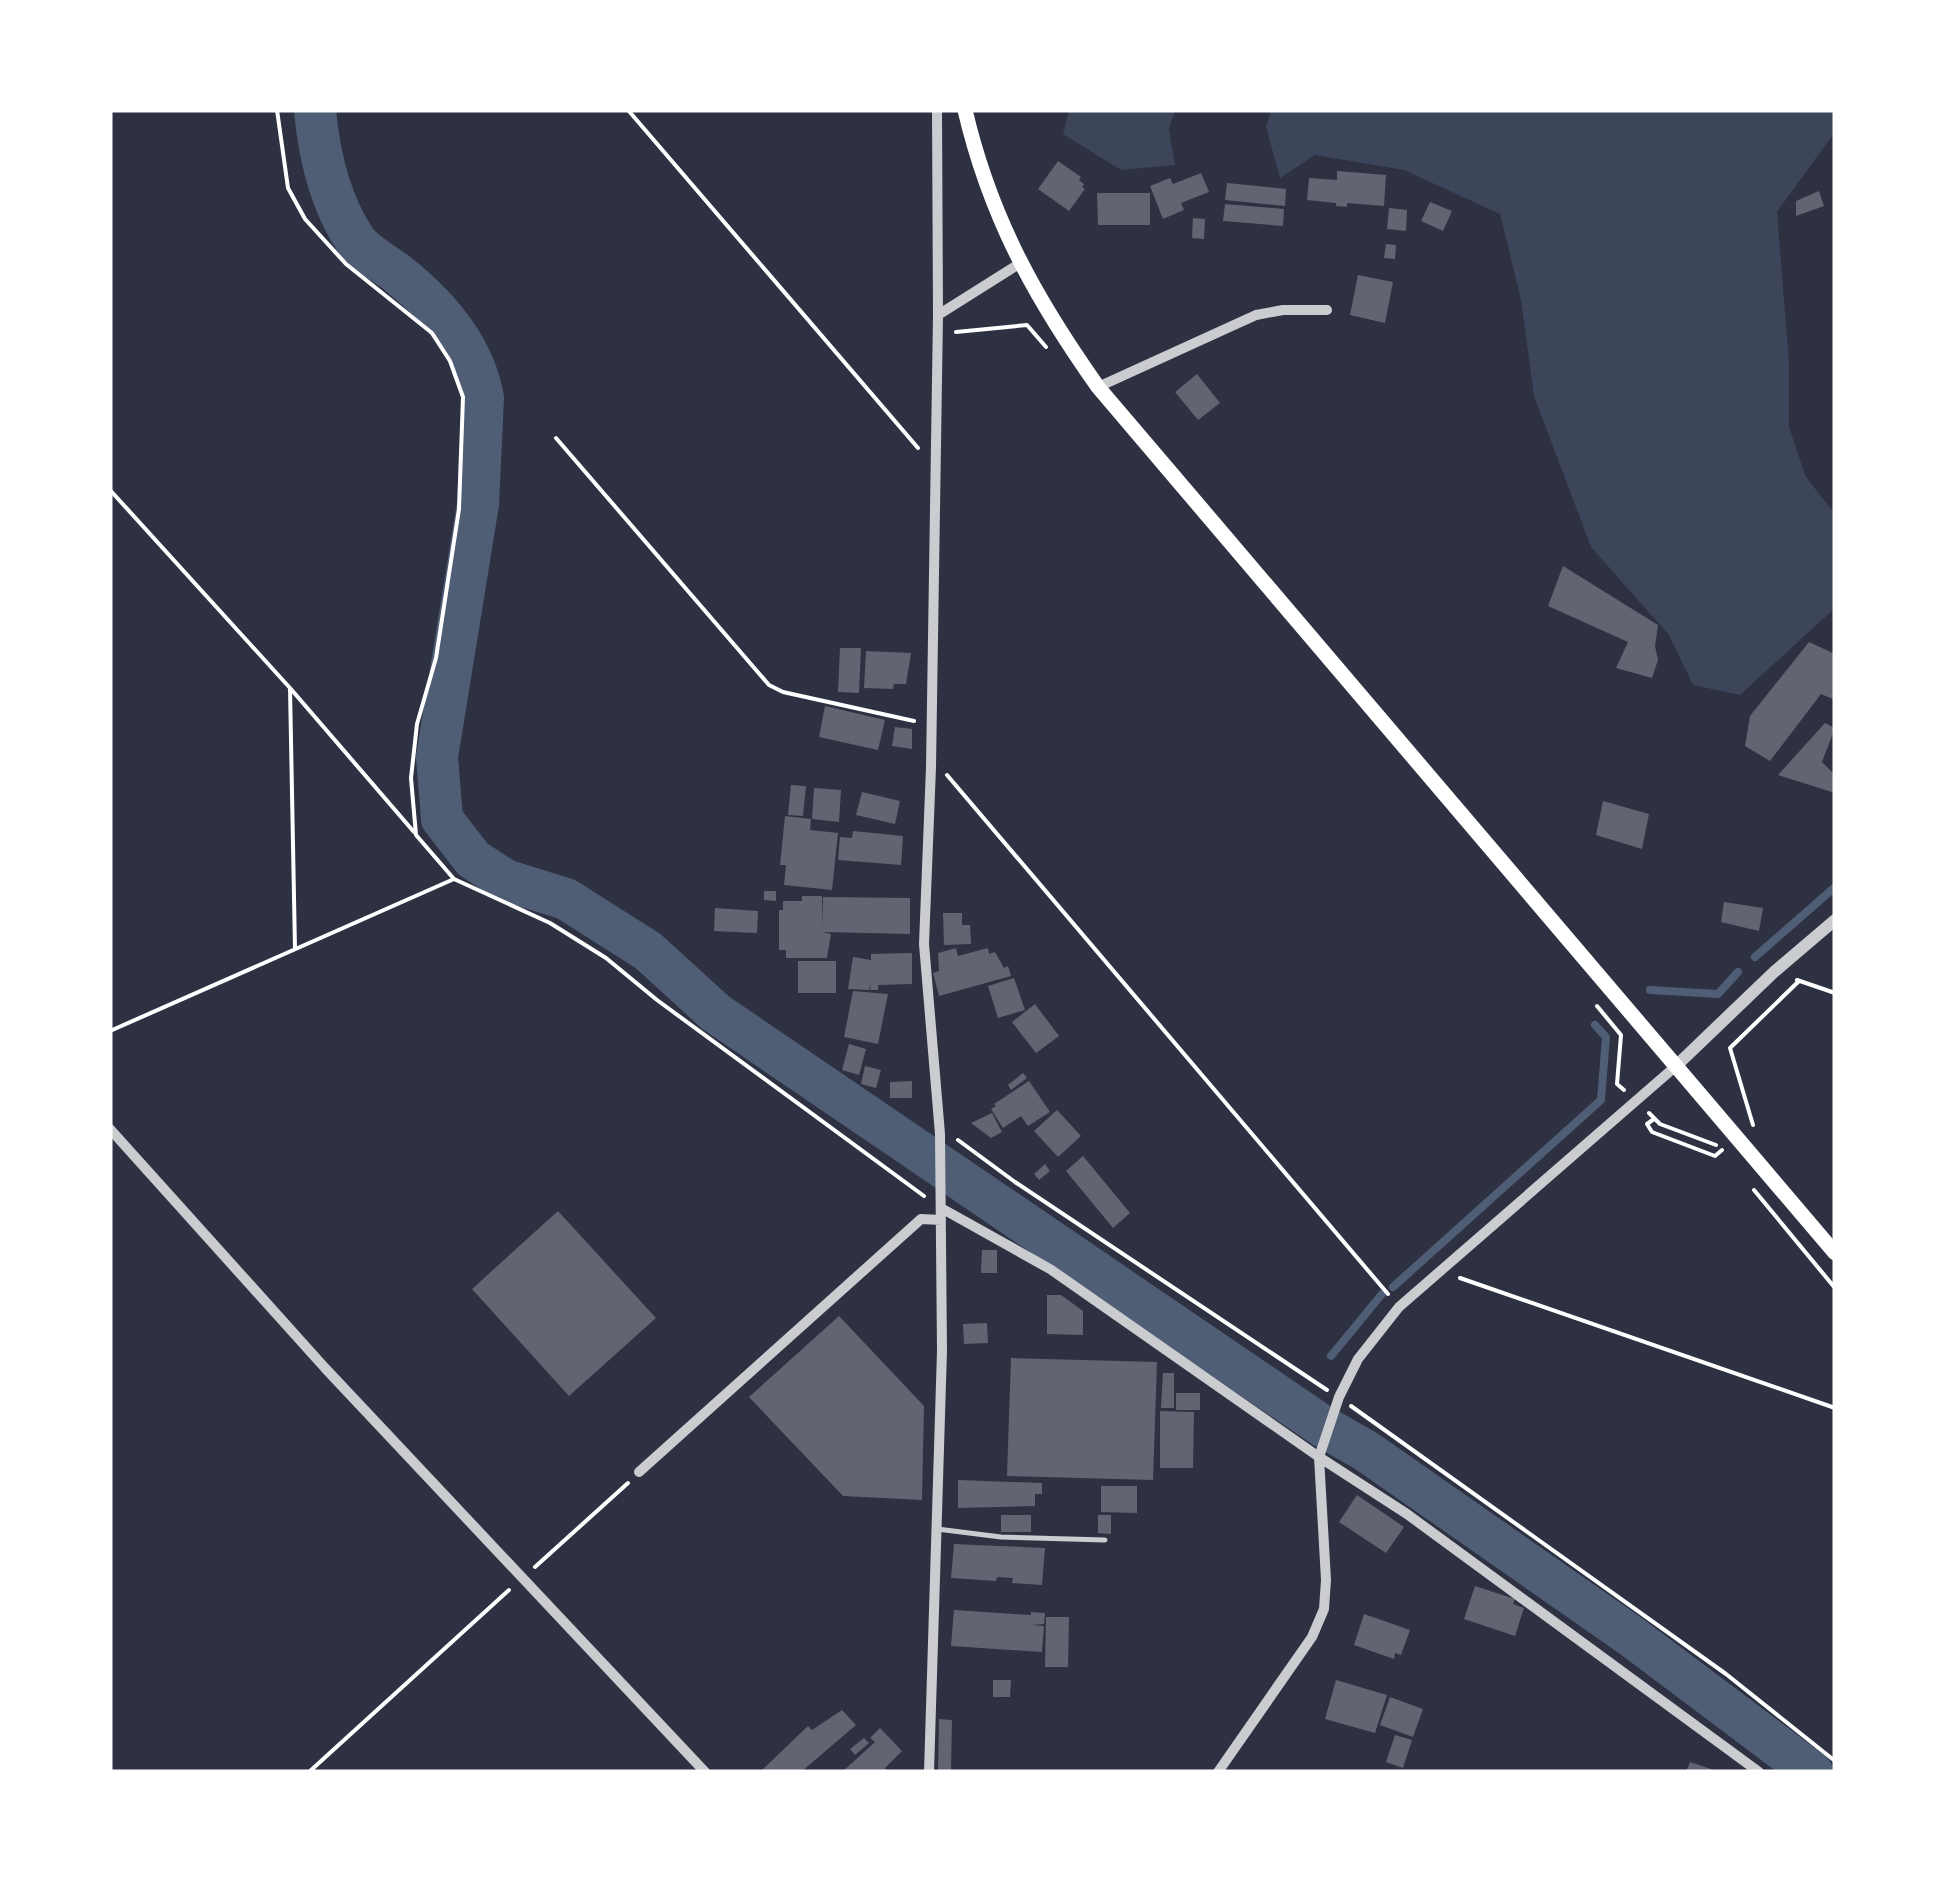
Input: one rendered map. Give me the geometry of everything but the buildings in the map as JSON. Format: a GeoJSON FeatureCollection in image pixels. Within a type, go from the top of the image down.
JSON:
{"type":"FeatureCollection","features":[{"type":"Feature","properties":{"kind":"main road"},"geometry":{"type":"LineString","coordinates":[[965,110],[982,176],[1019,264],[1058,331],[1098,387],[1835,1253]]}},
{"type":"Feature","properties":{"kind":"street"},"geometry":{"type":"LineString","coordinates":[[929,1772],[942,1351],[940,1130],[924,944],[936,470],[937,110]]}},
{"type":"Feature","properties":{"kind":"street"},"geometry":{"type":"LineString","coordinates":[[938,315],[1019,264]]}},
{"type":"Feature","properties":{"kind":"street"},"geometry":{"type":"LineString","coordinates":[[1098,387],[1256,315],[1283,310],[1328,310]]}},
{"type":"Feature","properties":{"kind":"street"},"geometry":{"type":"LineString","coordinates":[[1218,1772],[1312,1638],[1324,1610],[1320,1452],[1358,1359],[1399,1308],[1676,1066],[1835,920]]}},
{"type":"Feature","properties":{"kind":"street"},"geometry":{"type":"LineString","coordinates":[[110,1129],[325,1368],[705,1772]]}},
{"type":"Feature","properties":{"kind":"street"},"geometry":{"type":"LineString","coordinates":[[640,1472],[921,1219],[941,1214],[980,1227],[1050,1270],[1320,1452],[1760,1772]]}},
{"type":"Feature","properties":{"kind":"lane"},"geometry":{"type":"LineString","coordinates":[[937,1529],[1002,1537],[1106,1540]]}},
{"type":"Feature","properties":{"kind":"path"},"geometry":{"type":"LineString","coordinates":[[277,110],[288,188],[305,219],[346,264],[432,333],[450,360],[464,397],[458,509],[436,658],[418,724],[411,778],[416,835]]}},
{"type":"Feature","properties":{"kind":"path"},"geometry":{"type":"LineString","coordinates":[[628,110],[936,470]]}},
{"type":"Feature","properties":{"kind":"path"},"geometry":{"type":"LineString","coordinates":[[951,332],[1027,324],[1049,351]]}},
{"type":"Feature","properties":{"kind":"path"},"geometry":{"type":"LineString","coordinates":[[556,438],[770,685],[783,692],[836,701],[931,726]]}},
{"type":"Feature","properties":{"kind":"path"},"geometry":{"type":"LineString","coordinates":[[110,490],[290,688],[454,879],[550,924],[606,958],[941,1214]]}},
{"type":"Feature","properties":{"kind":"path"},"geometry":{"type":"LineString","coordinates":[[290,688],[295,949]]}},
{"type":"Feature","properties":{"kind":"path"},"geometry":{"type":"LineString","coordinates":[[930,766],[941,768],[1382,1287]]}},
{"type":"Feature","properties":{"kind":"path"},"geometry":{"type":"LineString","coordinates":[[110,1031],[454,879]]}},
{"type":"Feature","properties":{"kind":"path"},"geometry":{"type":"LineString","coordinates":[[1774,972],[1835,993]]}},
{"type":"Feature","properties":{"kind":"path"},"geometry":{"type":"LineString","coordinates":[[1740,1080],[1730,1048],[1799,981]]}},
{"type":"Feature","properties":{"kind":"path"},"geometry":{"type":"LineString","coordinates":[[1586,993],[1621,1035],[1617,1084],[1626,1092]]}},
{"type":"Feature","properties":{"kind":"path"},"geometry":{"type":"LineString","coordinates":[[1648,1113],[1660,1124],[1715,1144],[1727,1158]]}},
{"type":"Feature","properties":{"kind":"path"},"geometry":{"type":"LineString","coordinates":[[1652,1132],[1647,1124],[1654,1119]]}},
{"type":"Feature","properties":{"kind":"path"},"geometry":{"type":"LineString","coordinates":[[940,1130],[1726,1674],[1835,1761]]}},
{"type":"Feature","properties":{"kind":"path"},"geometry":{"type":"LineString","coordinates":[[1751,1187],[1835,1288]]}},
{"type":"Feature","properties":{"kind":"path"},"geometry":{"type":"LineString","coordinates":[[1441,1272],[1835,1408]]}},
{"type":"Feature","properties":{"kind":"path"},"geometry":{"type":"LineString","coordinates":[[309,1772],[640,1472]]}},
{"type":"Feature","properties":{"kind":"shaded area"},"geometry":{"type":"Polygon","coordinates":[[[1069,110],[1175,110],[1169,129],[1175,165],[1121,170],[1063,134],[1069,110]]]}},
{"type":"Feature","properties":{"kind":"shaded area"},"geometry":{"type":"Polygon","coordinates":[[[1271,110],[1835,110],[1835,132],[1777,212],[1789,362],[1789,427],[1806,477],[1835,514],[1835,608],[1740,695],[1693,685],[1669,635],[1591,547],[1534,396],[1521,300],[1500,214],[1404,170],[1315,155],[1280,178],[1266,127],[1271,110]]]}},
{"type":"Feature","properties":{"kind":"waterway"},"geometry":{"type":"LineString","coordinates":[[315,110],[327,178],[347,226],[360,246],[412,286],[452,328],[471,361],[483,398],[478,504],[437,757],[442,819],[473,859],[505,880],[566,899],[648,951],[716,1013],[1324,1427],[1366,1451],[1631,1636],[1812,1772]]}},
{"type":"Feature","properties":{"kind":"waterway"},"geometry":{"type":"LineString","coordinates":[[1755,957],[1835,887]]}},
{"type":"Feature","properties":{"kind":"waterway"},"geometry":{"type":"LineString","coordinates":[[1650,990],[1718,994],[1738,972]]}},
{"type":"Feature","properties":{"kind":"waterway"},"geometry":{"type":"LineString","coordinates":[[1393,1287],[1601,1100],[1606,1037],[1595,1025]]}},
{"type":"Feature","properties":{"kind":"waterway"},"geometry":{"type":"LineString","coordinates":[[1331,1356],[1382,1294]]}},
{"type":"Feature","properties":{"kind":"waterway"},"geometry":{"type":"LineString","coordinates":[[1309,1416],[1313,1402]]}}]}
